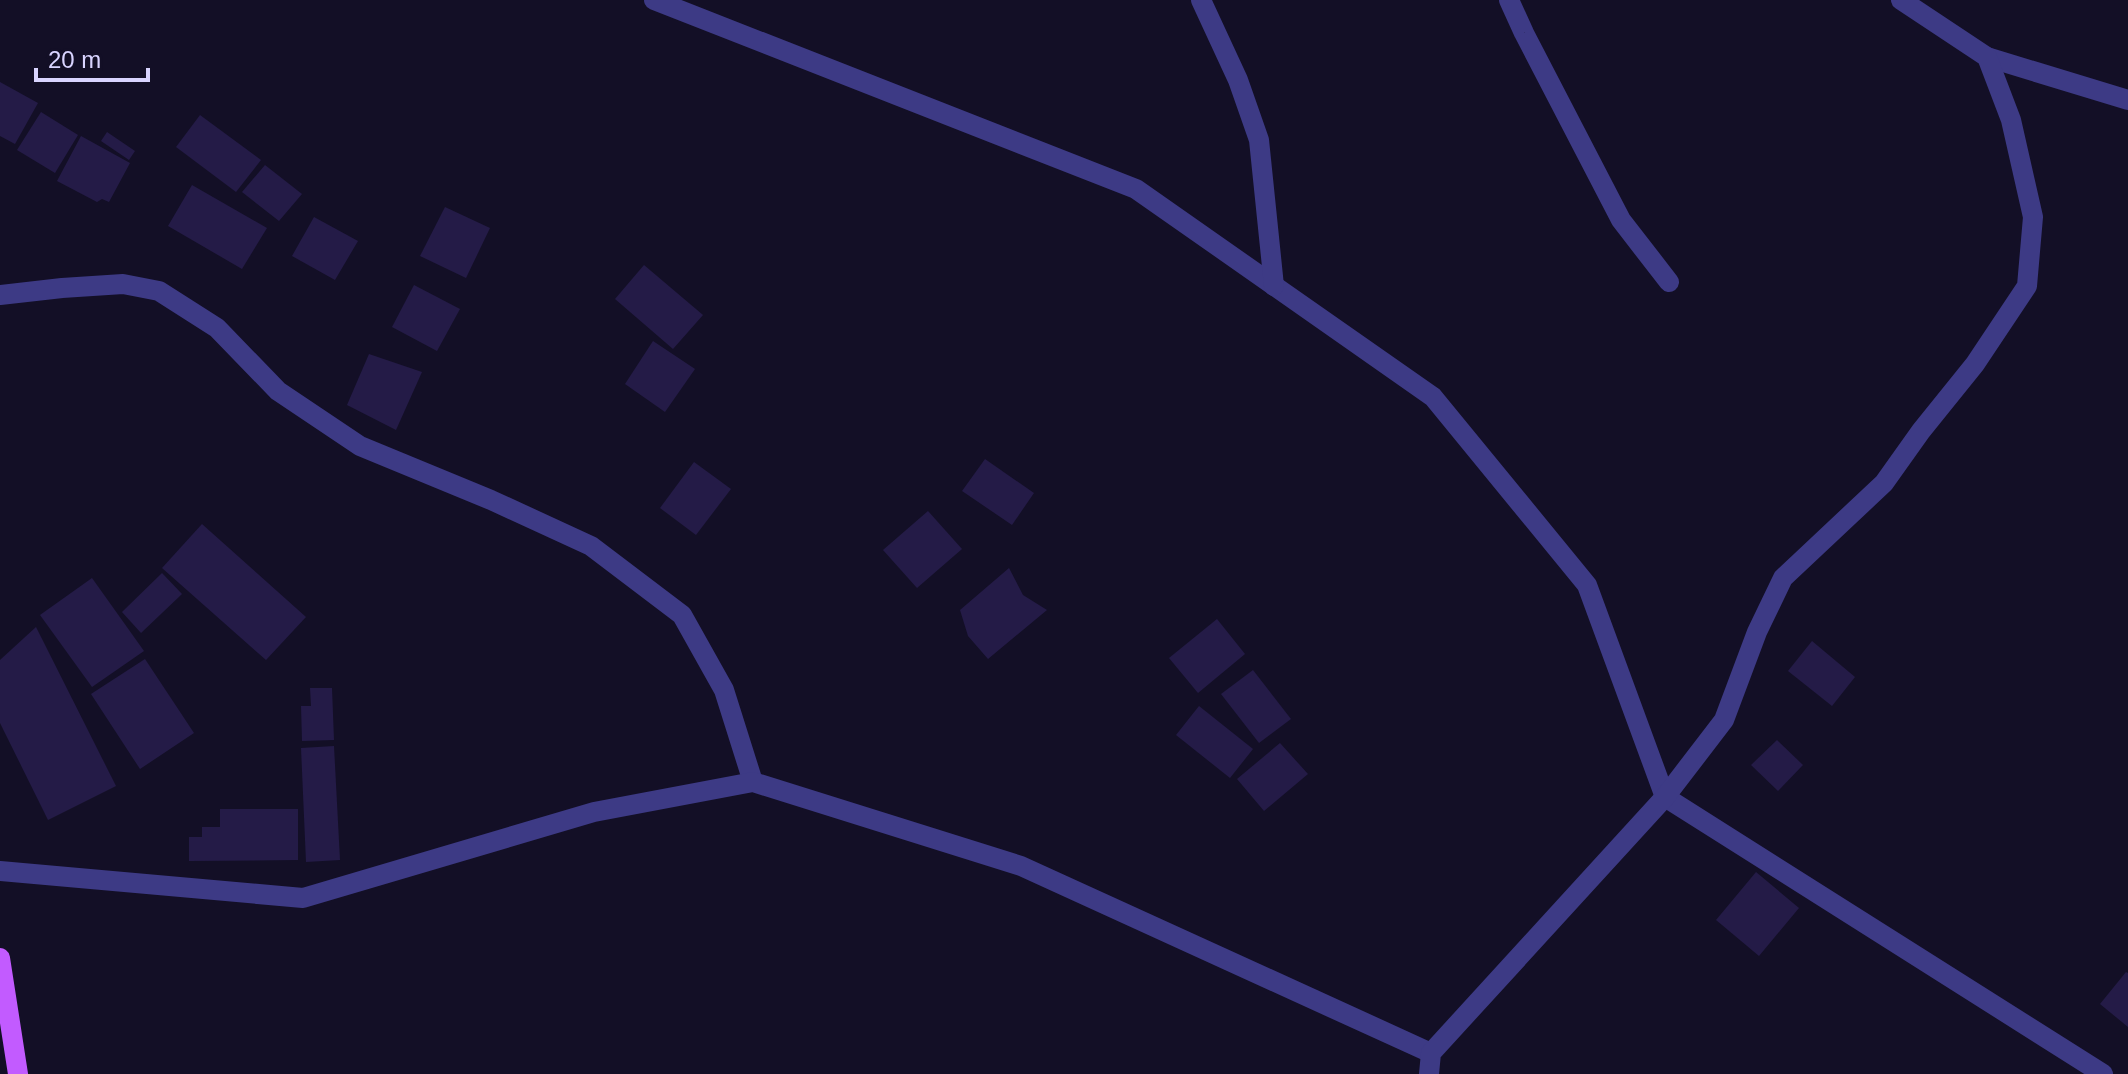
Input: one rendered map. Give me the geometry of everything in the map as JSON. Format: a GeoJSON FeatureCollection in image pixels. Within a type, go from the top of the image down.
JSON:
{"type":"FeatureCollection","features":[{"type":"Feature","properties":{"kind":"main road"},"geometry":{"type":"LineString","coordinates":[[0,958],[18,1074]]}},
{"type":"Feature","properties":{"kind":"street"},"geometry":{"type":"LineString","coordinates":[[654,0],[1136,189],[1433,397],[1587,585],[1665,797],[2103,1074]]}},
{"type":"Feature","properties":{"kind":"street"},"geometry":{"type":"LineString","coordinates":[[1201,0],[1238,80],[1259,140],[1274,286]]}},
{"type":"Feature","properties":{"kind":"street"},"geometry":{"type":"LineString","coordinates":[[1509,0],[1621,220],[1669,282]]}},
{"type":"Feature","properties":{"kind":"street"},"geometry":{"type":"LineString","coordinates":[[1901,0],[1987,57],[2128,100]]}},
{"type":"Feature","properties":{"kind":"street"},"geometry":{"type":"LineString","coordinates":[[0,871],[303,898],[594,812],[753,782],[1021,866],[1430,1064],[1665,797],[1724,720],[1757,632],[1783,578],[1884,483],[1975,364],[2027,286],[2033,217],[2011,120],[1987,57]]}},
{"type":"Feature","properties":{"kind":"street"},"geometry":{"type":"LineString","coordinates":[[0,295],[123,284],[159,291],[217,328],[278,391],[360,446],[491,500],[591,546],[682,615],[724,690],[753,782]]}},
{"type":"Feature","properties":{"kind":"building"},"geometry":{"type":"Polygon","coordinates":[[[0,82],[38,103],[15,144],[0,136],[0,82]]]}},
{"type":"Feature","properties":{"kind":"building"},"geometry":{"type":"Polygon","coordinates":[[[41,112],[78,135],[55,173],[17,150],[41,112]]]}},
{"type":"Feature","properties":{"kind":"building"},"geometry":{"type":"Polygon","coordinates":[[[200,115],[261,160],[236,192],[176,147],[200,115]]]}},
{"type":"Feature","properties":{"kind":"building"},"geometry":{"type":"Polygon","coordinates":[[[107,132],[135,151],[129,160],[101,141],[107,132]]]}},
{"type":"Feature","properties":{"kind":"building"},"geometry":{"type":"Polygon","coordinates":[[[81,136],[130,163],[109,202],[102,199],[97,202],[57,181],[81,136]]]}},
{"type":"Feature","properties":{"kind":"building"},"geometry":{"type":"Polygon","coordinates":[[[265,165],[302,194],[279,221],[242,192],[265,165]]]}},
{"type":"Feature","properties":{"kind":"building"},"geometry":{"type":"Polygon","coordinates":[[[192,185],[267,228],[242,269],[168,226],[192,185]]]}},
{"type":"Feature","properties":{"kind":"building"},"geometry":{"type":"Polygon","coordinates":[[[445,207],[490,228],[466,278],[420,256],[445,207]]]}},
{"type":"Feature","properties":{"kind":"building"},"geometry":{"type":"Polygon","coordinates":[[[314,217],[358,241],[335,280],[292,256],[314,217]]]}},
{"type":"Feature","properties":{"kind":"building"},"geometry":{"type":"Polygon","coordinates":[[[644,265],[703,315],[673,349],[615,299],[644,265]]]}},
{"type":"Feature","properties":{"kind":"building"},"geometry":{"type":"Polygon","coordinates":[[[414,285],[460,309],[437,351],[392,327],[414,285]]]}},
{"type":"Feature","properties":{"kind":"building"},"geometry":{"type":"Polygon","coordinates":[[[653,341],[695,369],[665,412],[625,384],[653,341]]]}},
{"type":"Feature","properties":{"kind":"building"},"geometry":{"type":"Polygon","coordinates":[[[369,354],[422,372],[396,430],[347,405],[369,354]]]}},
{"type":"Feature","properties":{"kind":"building"},"geometry":{"type":"Polygon","coordinates":[[[985,459],[1034,493],[1012,525],[962,491],[985,459]]]}},
{"type":"Feature","properties":{"kind":"building"},"geometry":{"type":"Polygon","coordinates":[[[694,462],[731,489],[696,535],[660,508],[694,462]]]}},
{"type":"Feature","properties":{"kind":"building"},"geometry":{"type":"Polygon","coordinates":[[[928,511],[962,549],[917,588],[883,550],[928,511]]]}},
{"type":"Feature","properties":{"kind":"building"},"geometry":{"type":"Polygon","coordinates":[[[202,524],[306,617],[266,660],[162,568],[202,524]]]}},
{"type":"Feature","properties":{"kind":"building"},"geometry":{"type":"Polygon","coordinates":[[[1009,568],[1023,595],[1047,610],[988,659],[968,636],[960,610],[1009,568]]]}},
{"type":"Feature","properties":{"kind":"building"},"geometry":{"type":"Polygon","coordinates":[[[162,573],[182,594],[141,633],[122,612],[162,573]]]}},
{"type":"Feature","properties":{"kind":"building"},"geometry":{"type":"Polygon","coordinates":[[[92,578],[144,651],[92,687],[40,615],[92,578]]]}},
{"type":"Feature","properties":{"kind":"building"},"geometry":{"type":"Polygon","coordinates":[[[1217,619],[1245,654],[1198,693],[1169,658],[1217,619]]]}},
{"type":"Feature","properties":{"kind":"building"},"geometry":{"type":"Polygon","coordinates":[[[36,627],[116,786],[48,820],[0,723],[0,660],[36,627]]]}},
{"type":"Feature","properties":{"kind":"building"},"geometry":{"type":"Polygon","coordinates":[[[1812,641],[1855,677],[1832,706],[1788,671],[1812,641]]]}},
{"type":"Feature","properties":{"kind":"building"},"geometry":{"type":"Polygon","coordinates":[[[145,659],[194,733],[140,769],[91,694],[145,659]]]}},
{"type":"Feature","properties":{"kind":"building"},"geometry":{"type":"Polygon","coordinates":[[[1253,670],[1291,719],[1259,743],[1221,694],[1253,670]]]}},
{"type":"Feature","properties":{"kind":"building"},"geometry":{"type":"Polygon","coordinates":[[[310,688],[332,688],[334,740],[302,741],[301,706],[311,706],[310,688]]]}},
{"type":"Feature","properties":{"kind":"building"},"geometry":{"type":"Polygon","coordinates":[[[1199,706],[1253,749],[1230,778],[1176,735],[1199,706]]]}},
{"type":"Feature","properties":{"kind":"building"},"geometry":{"type":"Polygon","coordinates":[[[1777,740],[1803,765],[1778,791],[1751,765],[1777,740]]]}},
{"type":"Feature","properties":{"kind":"building"},"geometry":{"type":"Polygon","coordinates":[[[1280,743],[1308,774],[1264,811],[1237,779],[1280,743]]]}},
{"type":"Feature","properties":{"kind":"building"},"geometry":{"type":"Polygon","coordinates":[[[334,746],[340,860],[306,862],[301,748],[334,746]]]}},
{"type":"Feature","properties":{"kind":"building"},"geometry":{"type":"Polygon","coordinates":[[[220,809],[298,809],[298,860],[189,861],[189,837],[202,837],[202,827],[220,827],[220,809]]]}},
{"type":"Feature","properties":{"kind":"building"},"geometry":{"type":"Polygon","coordinates":[[[1756,872],[1799,908],[1759,956],[1716,920],[1756,872]]]}},
{"type":"Feature","properties":{"kind":"building"},"geometry":{"type":"Polygon","coordinates":[[[2128,973],[2128,1027],[2100,1004],[2128,973]]]}}]}
